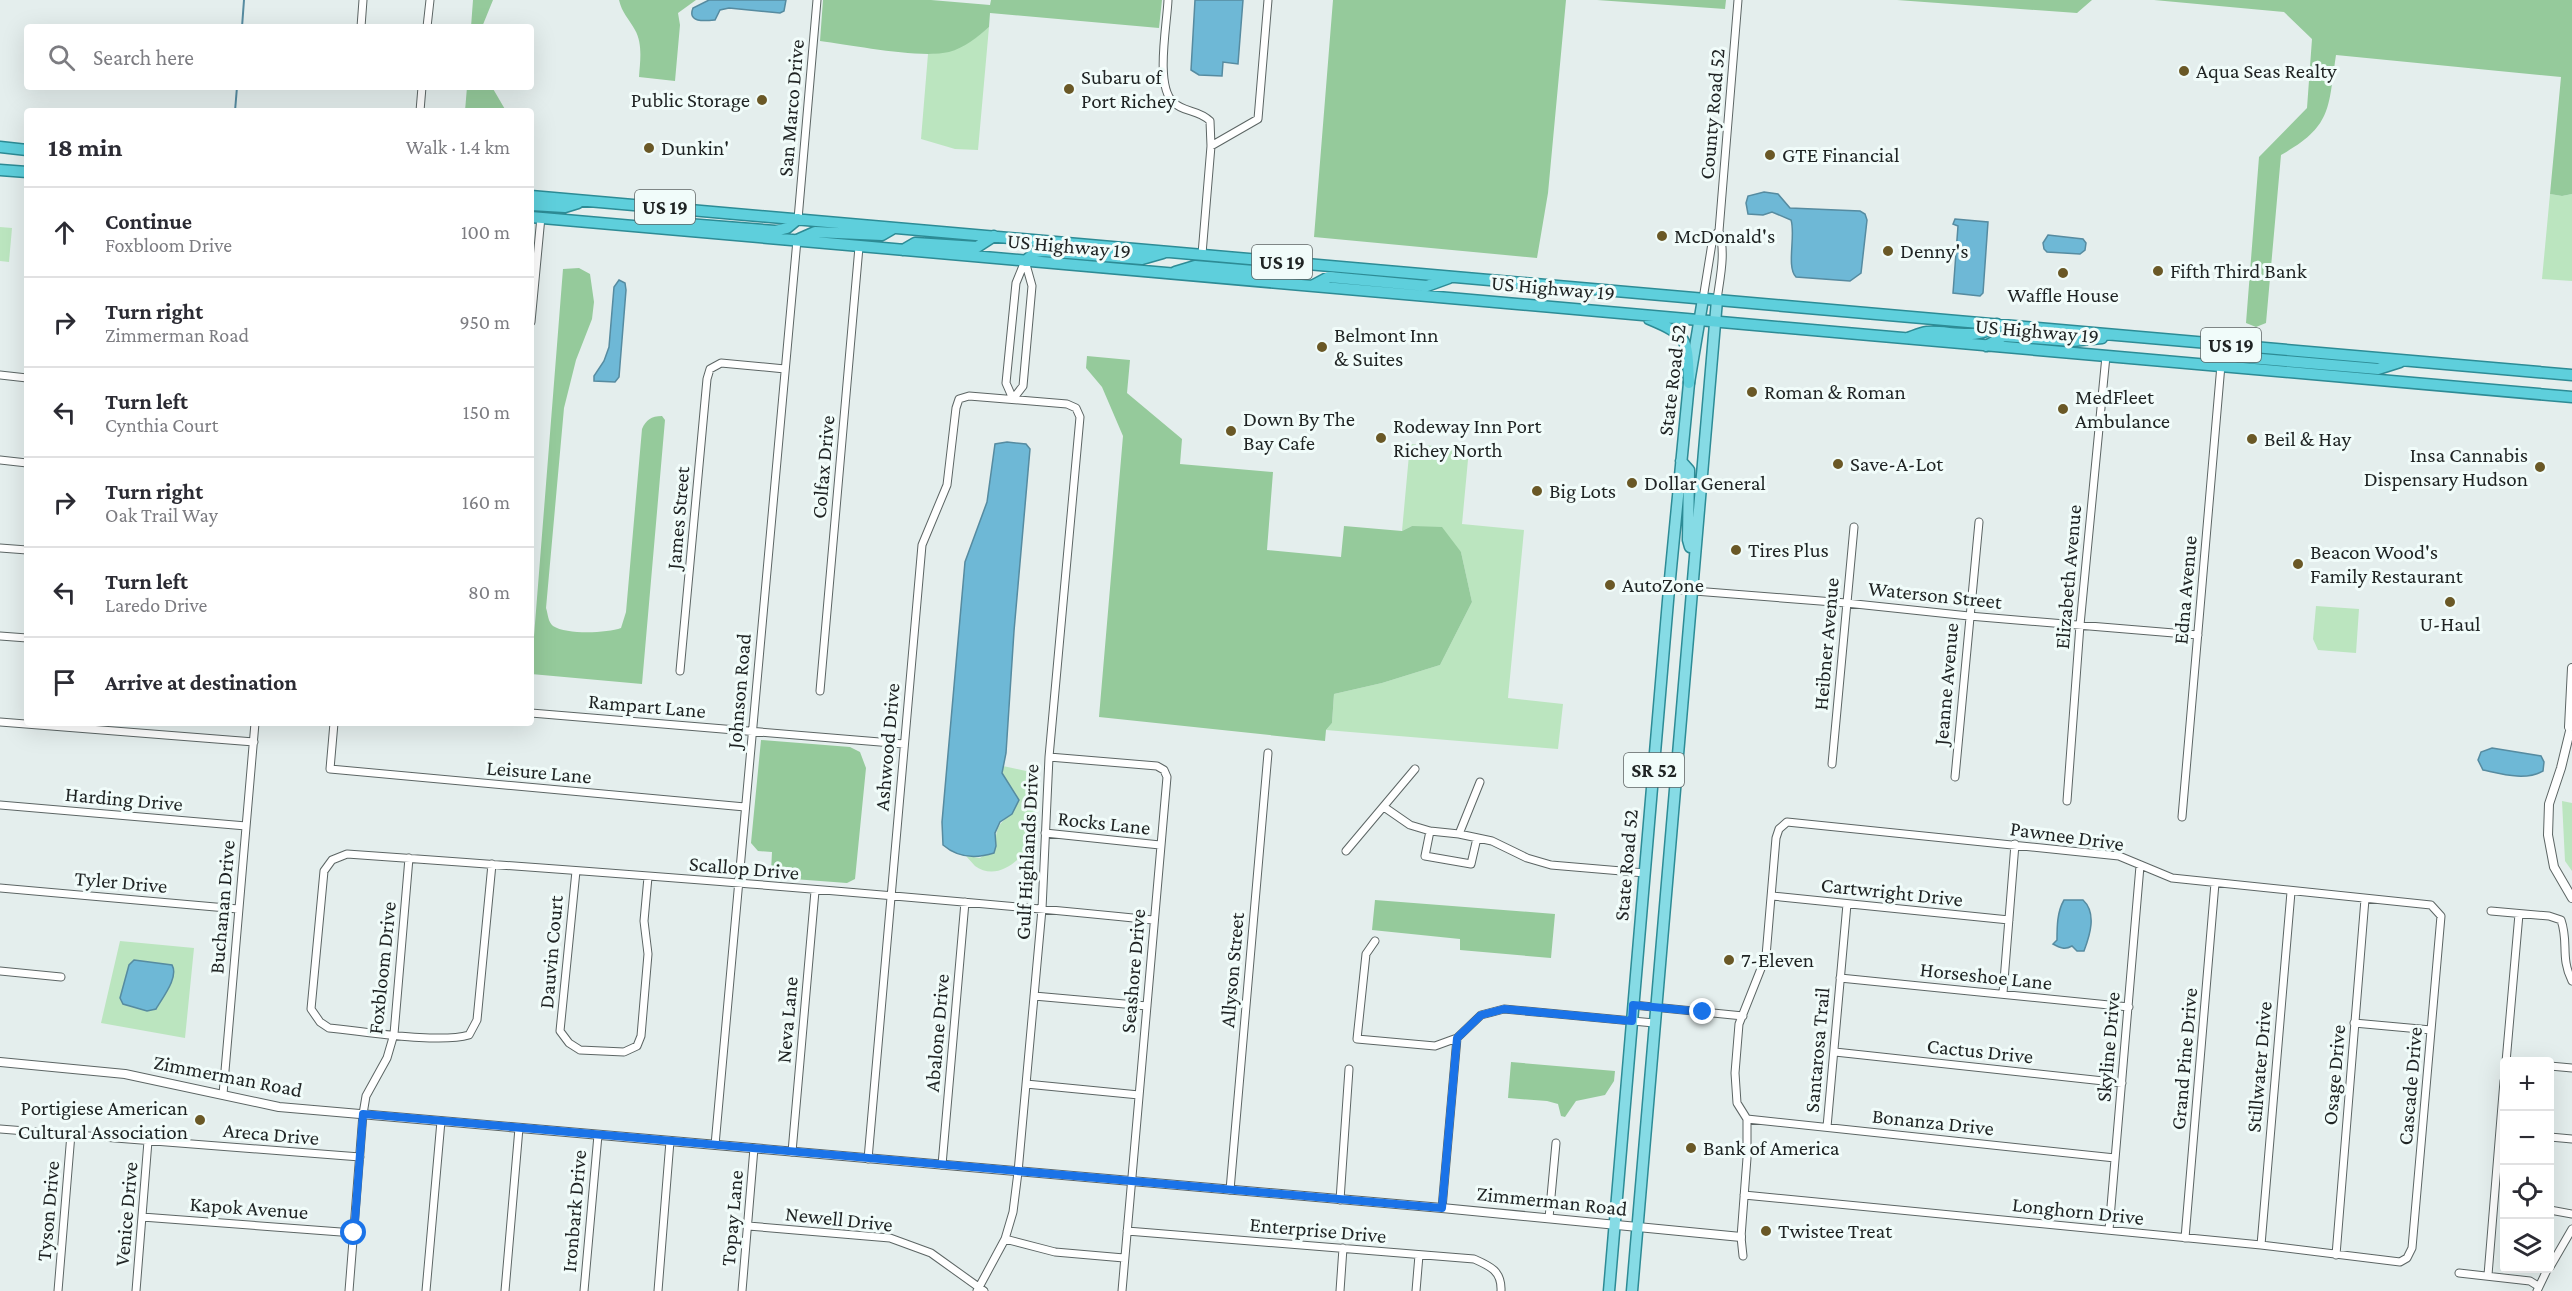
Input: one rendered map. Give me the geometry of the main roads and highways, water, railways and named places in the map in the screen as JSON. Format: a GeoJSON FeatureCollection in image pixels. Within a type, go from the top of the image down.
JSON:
{"type":"FeatureCollection","features":[{"type":"Feature","properties":{"kind":"highway"},"geometry":{"type":"LineString","coordinates":[[0,147],[24,150]]}},
{"type":"Feature","properties":{"kind":"highway"},"geometry":{"type":"LineString","coordinates":[[0,170],[24,172]]}},
{"type":"Feature","properties":{"kind":"highway","name":"US Highway 19"},"geometry":{"type":"LineString","coordinates":[[534,196],[2572,375]]}},
{"type":"Feature","properties":{"kind":"highway"},"geometry":{"type":"LineString","coordinates":[[534,205],[565,207],[584,201]]}},
{"type":"Feature","properties":{"kind":"highway","name":"US Highway 19"},"geometry":{"type":"LineString","coordinates":[[536,217],[2572,397]]}},
{"type":"Feature","properties":{"kind":"highway"},"geometry":{"type":"LineString","coordinates":[[627,225],[634,220],[712,224],[775,231],[788,228],[798,219]]}},
{"type":"Feature","properties":{"kind":"highway"},"geometry":{"type":"LineString","coordinates":[[796,240],[815,232],[882,235],[895,228]]}},
{"type":"Feature","properties":{"kind":"highway"},"geometry":{"type":"LineString","coordinates":[[903,250],[915,243],[977,247],[994,236]]}},
{"type":"Feature","properties":{"kind":"highway"},"geometry":{"type":"LineString","coordinates":[[1025,261],[1036,252],[1043,251],[1142,260],[1169,252]]}},
{"type":"Feature","properties":{"kind":"highway"},"geometry":{"type":"LineString","coordinates":[[1169,274],[1195,266],[1278,273],[1301,264]]}},
{"type":"Feature","properties":{"kind":"highway"},"geometry":{"type":"LineString","coordinates":[[1311,287],[1329,277],[1428,286],[1452,277]]}},
{"type":"Feature","properties":{"kind":"highway"},"geometry":{"type":"LineString","coordinates":[[1637,315],[1675,330],[1682,337],[1687,351],[1689,383]]}},
{"type":"Feature","properties":{"kind":"highway"},"geometry":{"type":"LineString","coordinates":[[1905,339],[1925,332],[1979,334],[1997,324]]}},
{"type":"Feature","properties":{"kind":"highway"},"geometry":{"type":"LineString","coordinates":[[1986,346],[2004,336],[2072,341],[2123,335]]}},
{"type":"Feature","properties":{"kind":"highway"},"geometry":{"type":"LineString","coordinates":[[2221,365],[2233,357],[2378,369],[2406,361]]}},
{"type":"Feature","properties":{"kind":"main road","name":"State Road 52"},"geometry":{"type":"LineString","coordinates":[[1609,1291],[1681,461],[1689,383],[1703,299]]}},
{"type":"Feature","properties":{"kind":"main road","name":"State Road 52"},"geometry":{"type":"LineString","coordinates":[[1632,1291],[1717,300]]}},
{"type":"Feature","properties":{"kind":"main road"},"geometry":{"type":"LineString","coordinates":[[1681,461],[1689,470],[1688,540],[1694,559]]}},
{"type":"Feature","properties":{"kind":"water"},"geometry":{"type":"Polygon","coordinates":[[[709,0],[786,0],[784,11],[780,13],[729,8],[720,10],[715,20],[695,19],[692,16],[693,8],[709,0]]]}},
{"type":"Feature","properties":{"kind":"water"},"geometry":{"type":"Polygon","coordinates":[[[1195,0],[1243,0],[1238,64],[1223,62],[1222,76],[1199,75],[1191,70],[1195,0]]]}},
{"type":"Feature","properties":{"kind":"water"},"geometry":{"type":"Polygon","coordinates":[[[1764,192],[1778,194],[1790,208],[1860,211],[1865,214],[1867,220],[1861,273],[1850,281],[1796,277],[1791,259],[1791,220],[1772,212],[1763,215],[1748,214],[1746,203],[1748,196],[1764,192]]]}},
{"type":"Feature","properties":{"kind":"water"},"geometry":{"type":"Polygon","coordinates":[[[1955,219],[1988,222],[1983,293],[1980,296],[1953,293],[1958,226],[1953,224],[1955,219]]]}},
{"type":"Feature","properties":{"kind":"water"},"geometry":{"type":"Polygon","coordinates":[[[2048,235],[2083,239],[2086,243],[2085,250],[2080,254],[2047,252],[2043,243],[2048,235]]]}},
{"type":"Feature","properties":{"kind":"water"},"geometry":{"type":"Polygon","coordinates":[[[619,280],[625,283],[626,290],[619,377],[615,382],[594,381],[594,376],[604,361],[609,347],[614,287],[619,280]]]}},
{"type":"Feature","properties":{"kind":"water"},"geometry":{"type":"Polygon","coordinates":[[[1007,442],[1026,444],[1030,449],[1006,753],[1002,773],[1019,800],[1012,814],[1000,822],[995,833],[994,853],[967,856],[955,853],[943,845],[942,822],[965,562],[987,502],[995,444],[1007,442]]]}},
{"type":"Feature","properties":{"kind":"water"},"geometry":{"type":"Polygon","coordinates":[[[2492,748],[2541,756],[2544,762],[2543,771],[2521,776],[2483,770],[2478,760],[2481,752],[2492,748]]]}},
{"type":"Feature","properties":{"kind":"water"},"geometry":{"type":"Polygon","coordinates":[[[2064,900],[2083,900],[2090,911],[2091,918],[2084,951],[2077,951],[2072,946],[2062,948],[2053,944],[2057,940],[2057,925],[2064,900]]]}},
{"type":"Feature","properties":{"kind":"water"},"geometry":{"type":"Polygon","coordinates":[[[134,960],[172,965],[174,970],[172,981],[156,1009],[147,1011],[123,1004],[120,998],[129,965],[134,960]]]}},
{"type":"Feature","properties":{"kind":"waterway"},"geometry":{"type":"LineString","coordinates":[[242,24],[244,0]]}},
{"type":"Feature","properties":{"kind":"waterway"},"geometry":{"type":"LineString","coordinates":[[235,108],[237,90]]}},
{"type":"Feature","properties":{"kind":"place","name":"Aqua Seas Realty"},"geometry":{"type":"Point","coordinates":[2184,71]}},
{"type":"Feature","properties":{"kind":"place","name":"Subaru of Port Richey"},"geometry":{"type":"Point","coordinates":[1069,89]}},
{"type":"Feature","properties":{"kind":"place","name":"Public Storage"},"geometry":{"type":"Point","coordinates":[762,100]}},
{"type":"Feature","properties":{"kind":"place","name":"Dunkin'"},"geometry":{"type":"Point","coordinates":[649,148]}},
{"type":"Feature","properties":{"kind":"place","name":"GTE Financial"},"geometry":{"type":"Point","coordinates":[1770,155]}},
{"type":"Feature","properties":{"kind":"place","name":"McDonald's"},"geometry":{"type":"Point","coordinates":[1662,236]}},
{"type":"Feature","properties":{"kind":"place","name":"Denny's"},"geometry":{"type":"Point","coordinates":[1888,251]}},
{"type":"Feature","properties":{"kind":"place","name":"Fifth Third Bank"},"geometry":{"type":"Point","coordinates":[2158,271]}},
{"type":"Feature","properties":{"kind":"place","name":"Waffle House"},"geometry":{"type":"Point","coordinates":[2063,273]}},
{"type":"Feature","properties":{"kind":"place","name":"Belmont Inn & Suites"},"geometry":{"type":"Point","coordinates":[1322,347]}},
{"type":"Feature","properties":{"kind":"place","name":"Roman & Roman"},"geometry":{"type":"Point","coordinates":[1752,392]}},
{"type":"Feature","properties":{"kind":"place","name":"MedFleet Ambulance"},"geometry":{"type":"Point","coordinates":[2063,409]}},
{"type":"Feature","properties":{"kind":"place","name":"Down By The Bay Cafe"},"geometry":{"type":"Point","coordinates":[1231,431]}},
{"type":"Feature","properties":{"kind":"place","name":"Rodeway Inn Port Richey North"},"geometry":{"type":"Point","coordinates":[1381,438]}},
{"type":"Feature","properties":{"kind":"place","name":"Beil & Hay"},"geometry":{"type":"Point","coordinates":[2252,439]}},
{"type":"Feature","properties":{"kind":"place","name":"Save-A-Lot"},"geometry":{"type":"Point","coordinates":[1838,464]}},
{"type":"Feature","properties":{"kind":"place","name":"Insa Cannabis Dispensary Hudson"},"geometry":{"type":"Point","coordinates":[2540,467]}},
{"type":"Feature","properties":{"kind":"place","name":"Dollar General"},"geometry":{"type":"Point","coordinates":[1632,483]}},
{"type":"Feature","properties":{"kind":"place","name":"Big Lots"},"geometry":{"type":"Point","coordinates":[1537,491]}},
{"type":"Feature","properties":{"kind":"place","name":"Tires Plus"},"geometry":{"type":"Point","coordinates":[1736,550]}},
{"type":"Feature","properties":{"kind":"place","name":"Beacon Wood's Family Restaurant"},"geometry":{"type":"Point","coordinates":[2298,564]}},
{"type":"Feature","properties":{"kind":"place","name":"AutoZone"},"geometry":{"type":"Point","coordinates":[1610,585]}},
{"type":"Feature","properties":{"kind":"place","name":"U-Haul"},"geometry":{"type":"Point","coordinates":[2450,602]}},
{"type":"Feature","properties":{"kind":"place","name":"7-Eleven"},"geometry":{"type":"Point","coordinates":[1729,960]}},
{"type":"Feature","properties":{"kind":"place","name":"Portigiese American Cultural Association"},"geometry":{"type":"Point","coordinates":[200,1120]}},
{"type":"Feature","properties":{"kind":"place","name":"Bank of America"},"geometry":{"type":"Point","coordinates":[1691,1148]}},
{"type":"Feature","properties":{"kind":"place","name":"Twistee Treat"},"geometry":{"type":"Point","coordinates":[1766,1231]}}]}
